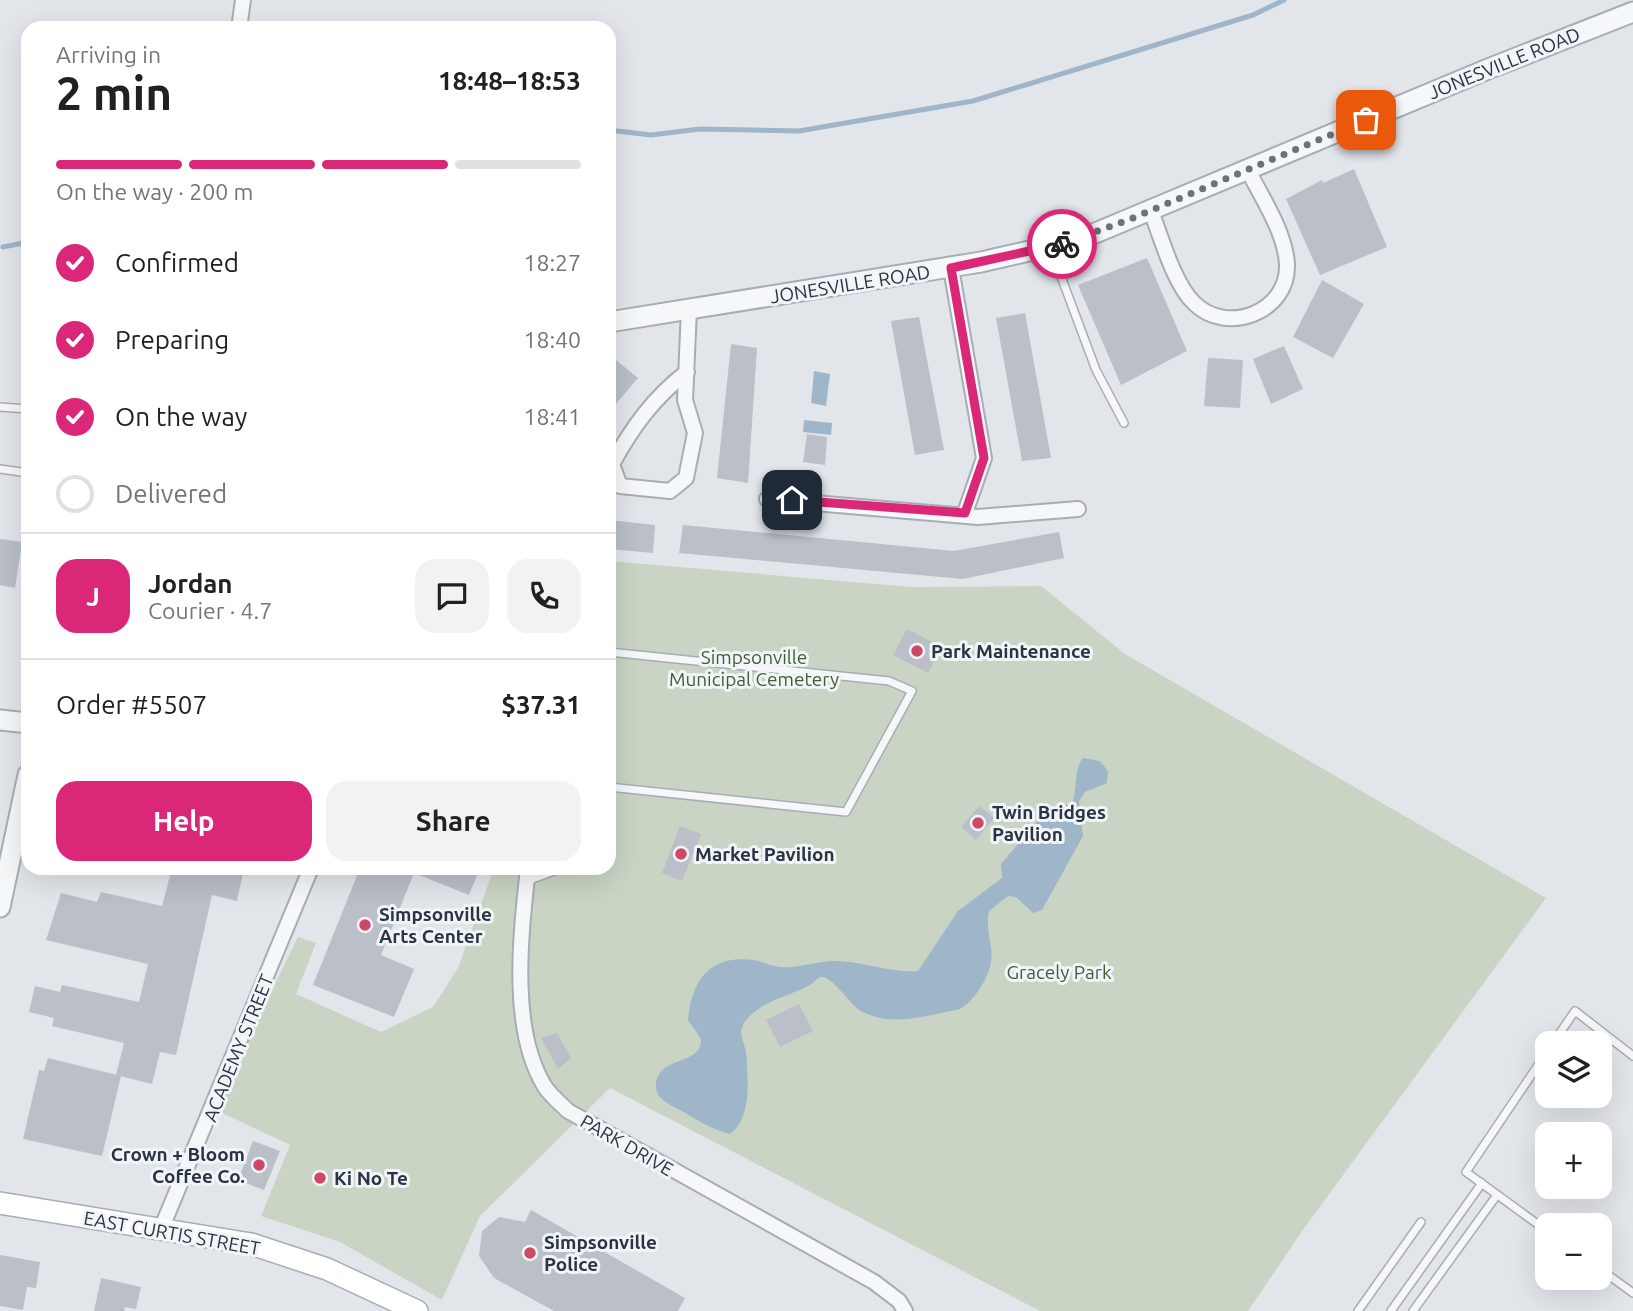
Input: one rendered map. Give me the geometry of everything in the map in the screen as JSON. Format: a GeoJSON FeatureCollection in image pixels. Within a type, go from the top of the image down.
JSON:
{"type":"FeatureCollection","features":[{"type":"Feature","properties":{"kind":"main road","name":"EAST CURTIS STREET"},"geometry":{"type":"LineString","coordinates":[[0,1203],[162,1227],[278,1252],[353,1280],[418,1311]]}},
{"type":"Feature","properties":{"kind":"street"},"geometry":{"type":"LineString","coordinates":[[240,21],[243,0]]}},
{"type":"Feature","properties":{"kind":"street","name":"JONESVILLE ROAD"},"geometry":{"type":"LineString","coordinates":[[616,321],[951,268],[1081,239],[1488,69],[1633,12]]}},
{"type":"Feature","properties":{"kind":"street"},"geometry":{"type":"LineString","coordinates":[[1150,211],[1184,290],[1194,304],[1218,318],[1230,320],[1256,314],[1269,306],[1279,292],[1287,267],[1277,230],[1248,170]]}},
{"type":"Feature","properties":{"kind":"street"},"geometry":{"type":"LineString","coordinates":[[951,268],[984,458],[965,513]]}},
{"type":"Feature","properties":{"kind":"street"},"geometry":{"type":"LineString","coordinates":[[616,475],[620,486],[670,491],[686,478],[695,433],[685,400],[690,309]]}},
{"type":"Feature","properties":{"kind":"street"},"geometry":{"type":"LineString","coordinates":[[616,456],[629,432],[661,392],[687,372]]}},
{"type":"Feature","properties":{"kind":"street"},"geometry":{"type":"LineString","coordinates":[[767,499],[965,513],[978,517],[1078,509]]}},
{"type":"Feature","properties":{"kind":"street"},"geometry":{"type":"LineString","coordinates":[[0,720],[21,722]]}},
{"type":"Feature","properties":{"kind":"street"},"geometry":{"type":"LineString","coordinates":[[0,907],[21,808]]}},
{"type":"Feature","properties":{"kind":"street","name":"ACADEMY STREET"},"geometry":{"type":"LineString","coordinates":[[162,1227],[308,875]]}},
{"type":"Feature","properties":{"kind":"street","name":"PARK DRIVE"},"geometry":{"type":"LineString","coordinates":[[527,875],[521,1005],[526,1038],[545,1087],[568,1111],[874,1282],[899,1301],[905,1311]]}},
{"type":"Feature","properties":{"kind":"lane"},"geometry":{"type":"LineString","coordinates":[[1050,246],[1096,370],[1124,423]]}},
{"type":"Feature","properties":{"kind":"lane"},"geometry":{"type":"LineString","coordinates":[[0,407],[21,408]]}},
{"type":"Feature","properties":{"kind":"lane"},"geometry":{"type":"LineString","coordinates":[[0,469],[21,472]]}},
{"type":"Feature","properties":{"kind":"lane"},"geometry":{"type":"LineString","coordinates":[[616,653],[889,681],[912,691],[846,812],[616,788]]}},
{"type":"Feature","properties":{"kind":"lane"},"geometry":{"type":"LineString","coordinates":[[1561,1031],[1575,1011],[1601,1031]]}},
{"type":"Feature","properties":{"kind":"lane"},"geometry":{"type":"LineString","coordinates":[[1612,1040],[1633,1056]]}},
{"type":"Feature","properties":{"kind":"lane"},"geometry":{"type":"LineString","coordinates":[[1535,1070],[1466,1172],[1535,1222]]}},
{"type":"Feature","properties":{"kind":"lane"},"geometry":{"type":"LineString","coordinates":[[1391,1311],[1482,1183]]}},
{"type":"Feature","properties":{"kind":"lane"},"geometry":{"type":"LineString","coordinates":[[1413,1311],[1497,1195]]}},
{"type":"Feature","properties":{"kind":"lane"},"geometry":{"type":"LineString","coordinates":[[1358,1311],[1421,1222]]}},
{"type":"Feature","properties":{"kind":"lane"},"geometry":{"type":"LineString","coordinates":[[1612,1278],[1633,1293]]}},
{"type":"Feature","properties":{"kind":"green space","name":"Gracely Park"},"geometry":{"type":"Polygon","coordinates":[[[616,562],[911,587],[1041,586],[1125,654],[1546,898],[1305,1227],[1248,1311],[1040,1311],[610,1088],[480,1216],[442,1300],[340,1242],[261,1216],[290,1145],[214,1109],[298,937],[316,943],[296,994],[381,1032],[433,1007],[458,968],[491,875],[616,875],[616,562]]]}},
{"type":"Feature","properties":{"kind":"water"},"geometry":{"type":"Polygon","coordinates":[[[814,371],[830,374],[826,406],[811,403],[814,371]]]}},
{"type":"Feature","properties":{"kind":"water"},"geometry":{"type":"Polygon","coordinates":[[[804,420],[832,423],[831,435],[803,432],[804,420]]]}},
{"type":"Feature","properties":{"kind":"water"},"geometry":{"type":"Polygon","coordinates":[[[1083,758],[1100,761],[1108,771],[1107,783],[1085,792],[1079,801],[1083,836],[1042,910],[1033,913],[1016,897],[1008,896],[989,911],[992,956],[989,969],[980,988],[966,1005],[960,1009],[923,1017],[885,1019],[861,1011],[836,985],[821,977],[808,986],[765,1005],[744,1023],[741,1035],[746,1053],[747,1097],[742,1118],[730,1134],[704,1124],[660,1097],[656,1089],[658,1075],[670,1065],[693,1055],[701,1043],[688,1020],[694,993],[706,973],[715,966],[738,959],[779,967],[838,961],[918,971],[958,911],[1002,878],[1001,864],[1048,809],[1072,804],[1078,768],[1083,758]]]}},
{"type":"Feature","properties":{"kind":"building"},"geometry":{"type":"Polygon","coordinates":[[[1354,169],[1387,247],[1320,275],[1286,199],[1322,180],[1323,183],[1354,169]]]}},
{"type":"Feature","properties":{"kind":"building"},"geometry":{"type":"Polygon","coordinates":[[[1147,258],[1187,351],[1121,385],[1078,285],[1147,258]]]}},
{"type":"Feature","properties":{"kind":"building"},"geometry":{"type":"Polygon","coordinates":[[[1322,280],[1364,304],[1333,358],[1293,337],[1322,280]]]}},
{"type":"Feature","properties":{"kind":"building"},"geometry":{"type":"Polygon","coordinates":[[[1025,313],[1051,458],[1022,461],[996,318],[1025,313]]]}},
{"type":"Feature","properties":{"kind":"building"},"geometry":{"type":"Polygon","coordinates":[[[919,317],[944,450],[915,455],[891,321],[919,317]]]}},
{"type":"Feature","properties":{"kind":"building"},"geometry":{"type":"Polygon","coordinates":[[[731,344],[757,348],[748,483],[717,478],[731,344]]]}},
{"type":"Feature","properties":{"kind":"building"},"geometry":{"type":"Polygon","coordinates":[[[1284,346],[1303,389],[1271,404],[1253,359],[1284,346]]]}},
{"type":"Feature","properties":{"kind":"building"},"geometry":{"type":"Polygon","coordinates":[[[1208,358],[1243,360],[1240,408],[1204,406],[1208,358]]]}},
{"type":"Feature","properties":{"kind":"building"},"geometry":{"type":"Polygon","coordinates":[[[616,360],[638,378],[616,404],[616,360]]]}},
{"type":"Feature","properties":{"kind":"building"},"geometry":{"type":"Polygon","coordinates":[[[807,434],[827,437],[825,465],[803,462],[807,434]]]}},
{"type":"Feature","properties":{"kind":"building"},"geometry":{"type":"Polygon","coordinates":[[[616,521],[655,525],[653,553],[616,550],[616,521]]]}},
{"type":"Feature","properties":{"kind":"building"},"geometry":{"type":"Polygon","coordinates":[[[683,525],[954,551],[1059,532],[1064,558],[963,579],[679,553],[683,525]]]}},
{"type":"Feature","properties":{"kind":"building"},"geometry":{"type":"Polygon","coordinates":[[[0,539],[21,542],[15,588],[0,585],[0,539]]]}},
{"type":"Feature","properties":{"kind":"building","name":"Park Maintenance"},"geometry":{"type":"Polygon","coordinates":[[[907,629],[941,647],[928,673],[893,655],[907,629]]]}},
{"type":"Feature","properties":{"kind":"building","name":"Twin Bridges Pavilion"},"geometry":{"type":"Polygon","coordinates":[[[979,806],[994,818],[976,840],[961,827],[979,806]]]}},
{"type":"Feature","properties":{"kind":"building","name":"Market Pavilion"},"geometry":{"type":"Polygon","coordinates":[[[680,826],[701,834],[682,881],[662,873],[680,826]]]}},
{"type":"Feature","properties":{"kind":"building"},"geometry":{"type":"Polygon","coordinates":[[[170,875],[243,875],[237,901],[212,895],[176,1055],[160,1052],[152,1084],[116,1075],[124,1043],[52,1026],[54,1018],[29,1012],[35,986],[60,992],[62,985],[139,1002],[148,964],[46,940],[61,893],[97,902],[101,892],[162,906],[170,875]]]}},
{"type":"Feature","properties":{"kind":"building","name":"Simpsonville Arts Center"},"geometry":{"type":"Polygon","coordinates":[[[357,875],[413,875],[381,955],[414,969],[394,1017],[313,985],[357,875]]]}},
{"type":"Feature","properties":{"kind":"building","name":"Simpsonville Arts Center"},"geometry":{"type":"Polygon","coordinates":[[[419,875],[477,875],[469,895],[419,875]]]}},
{"type":"Feature","properties":{"kind":"building"},"geometry":{"type":"Polygon","coordinates":[[[799,1004],[813,1031],[780,1047],[766,1020],[799,1004]]]}},
{"type":"Feature","properties":{"kind":"building"},"geometry":{"type":"Polygon","coordinates":[[[557,1033],[571,1058],[558,1069],[541,1038],[557,1033]]]}},
{"type":"Feature","properties":{"kind":"building"},"geometry":{"type":"Polygon","coordinates":[[[48,1058],[121,1076],[102,1156],[23,1139],[39,1070],[44,1071],[48,1058]]]}},
{"type":"Feature","properties":{"kind":"building","name":"Crown + Bloom Coffee Co."},"geometry":{"type":"Polygon","coordinates":[[[253,1141],[280,1151],[264,1190],[238,1180],[253,1141]]]}},
{"type":"Feature","properties":{"kind":"building"},"geometry":{"type":"Polygon","coordinates":[[[531,1210],[685,1298],[678,1311],[554,1311],[494,1278],[479,1256],[482,1231],[499,1217],[525,1222],[531,1210]]]}},
{"type":"Feature","properties":{"kind":"building"},"geometry":{"type":"Polygon","coordinates":[[[0,1255],[40,1262],[36,1288],[27,1287],[23,1310],[0,1306],[0,1255]]]}},
{"type":"Feature","properties":{"kind":"building"},"geometry":{"type":"Polygon","coordinates":[[[101,1278],[141,1287],[136,1309],[125,1307],[124,1311],[94,1311],[101,1278]]]}},
{"type":"Feature","properties":{"kind":"waterway"},"geometry":{"type":"LineString","coordinates":[[616,131],[651,135],[700,129],[799,131],[973,101],[1253,15],[1284,0]]}},
{"type":"Feature","properties":{"kind":"waterway"},"geometry":{"type":"LineString","coordinates":[[3,247],[21,243]]}},
{"type":"Feature","properties":{"kind":"way so far"},"geometry":{"type":"LineString","coordinates":[[1062,244],[1128,220],[1366,120]]}},
{"type":"Feature","properties":{"kind":"place","name":"Park Maintenance"},"geometry":{"type":"Point","coordinates":[917,651]}},
{"type":"Feature","properties":{"kind":"place","name":"Twin Bridges Pavilion"},"geometry":{"type":"Point","coordinates":[978,823]}},
{"type":"Feature","properties":{"kind":"place","name":"Market Pavilion"},"geometry":{"type":"Point","coordinates":[681,854]}},
{"type":"Feature","properties":{"kind":"place","name":"Simpsonville Arts Center"},"geometry":{"type":"Point","coordinates":[365,925]}},
{"type":"Feature","properties":{"kind":"place","name":"Crown + Bloom Coffee Co."},"geometry":{"type":"Point","coordinates":[259,1165]}},
{"type":"Feature","properties":{"kind":"place","name":"Ki No Te"},"geometry":{"type":"Point","coordinates":[320,1178]}},
{"type":"Feature","properties":{"kind":"place","name":"Simpsonville Police"},"geometry":{"type":"Point","coordinates":[530,1253]}},
{"type":"Feature","properties":{"kind":"route"},"geometry":{"type":"LineString","coordinates":[[792,500],[965,513],[974,480],[984,458],[951,268],[1062,244]]}},
{"type":"Feature","properties":{"kind":"park label","name":"Simpsonville Municipal Cemetery"},"geometry":{"type":"Point","coordinates":[754,668]}}]}
